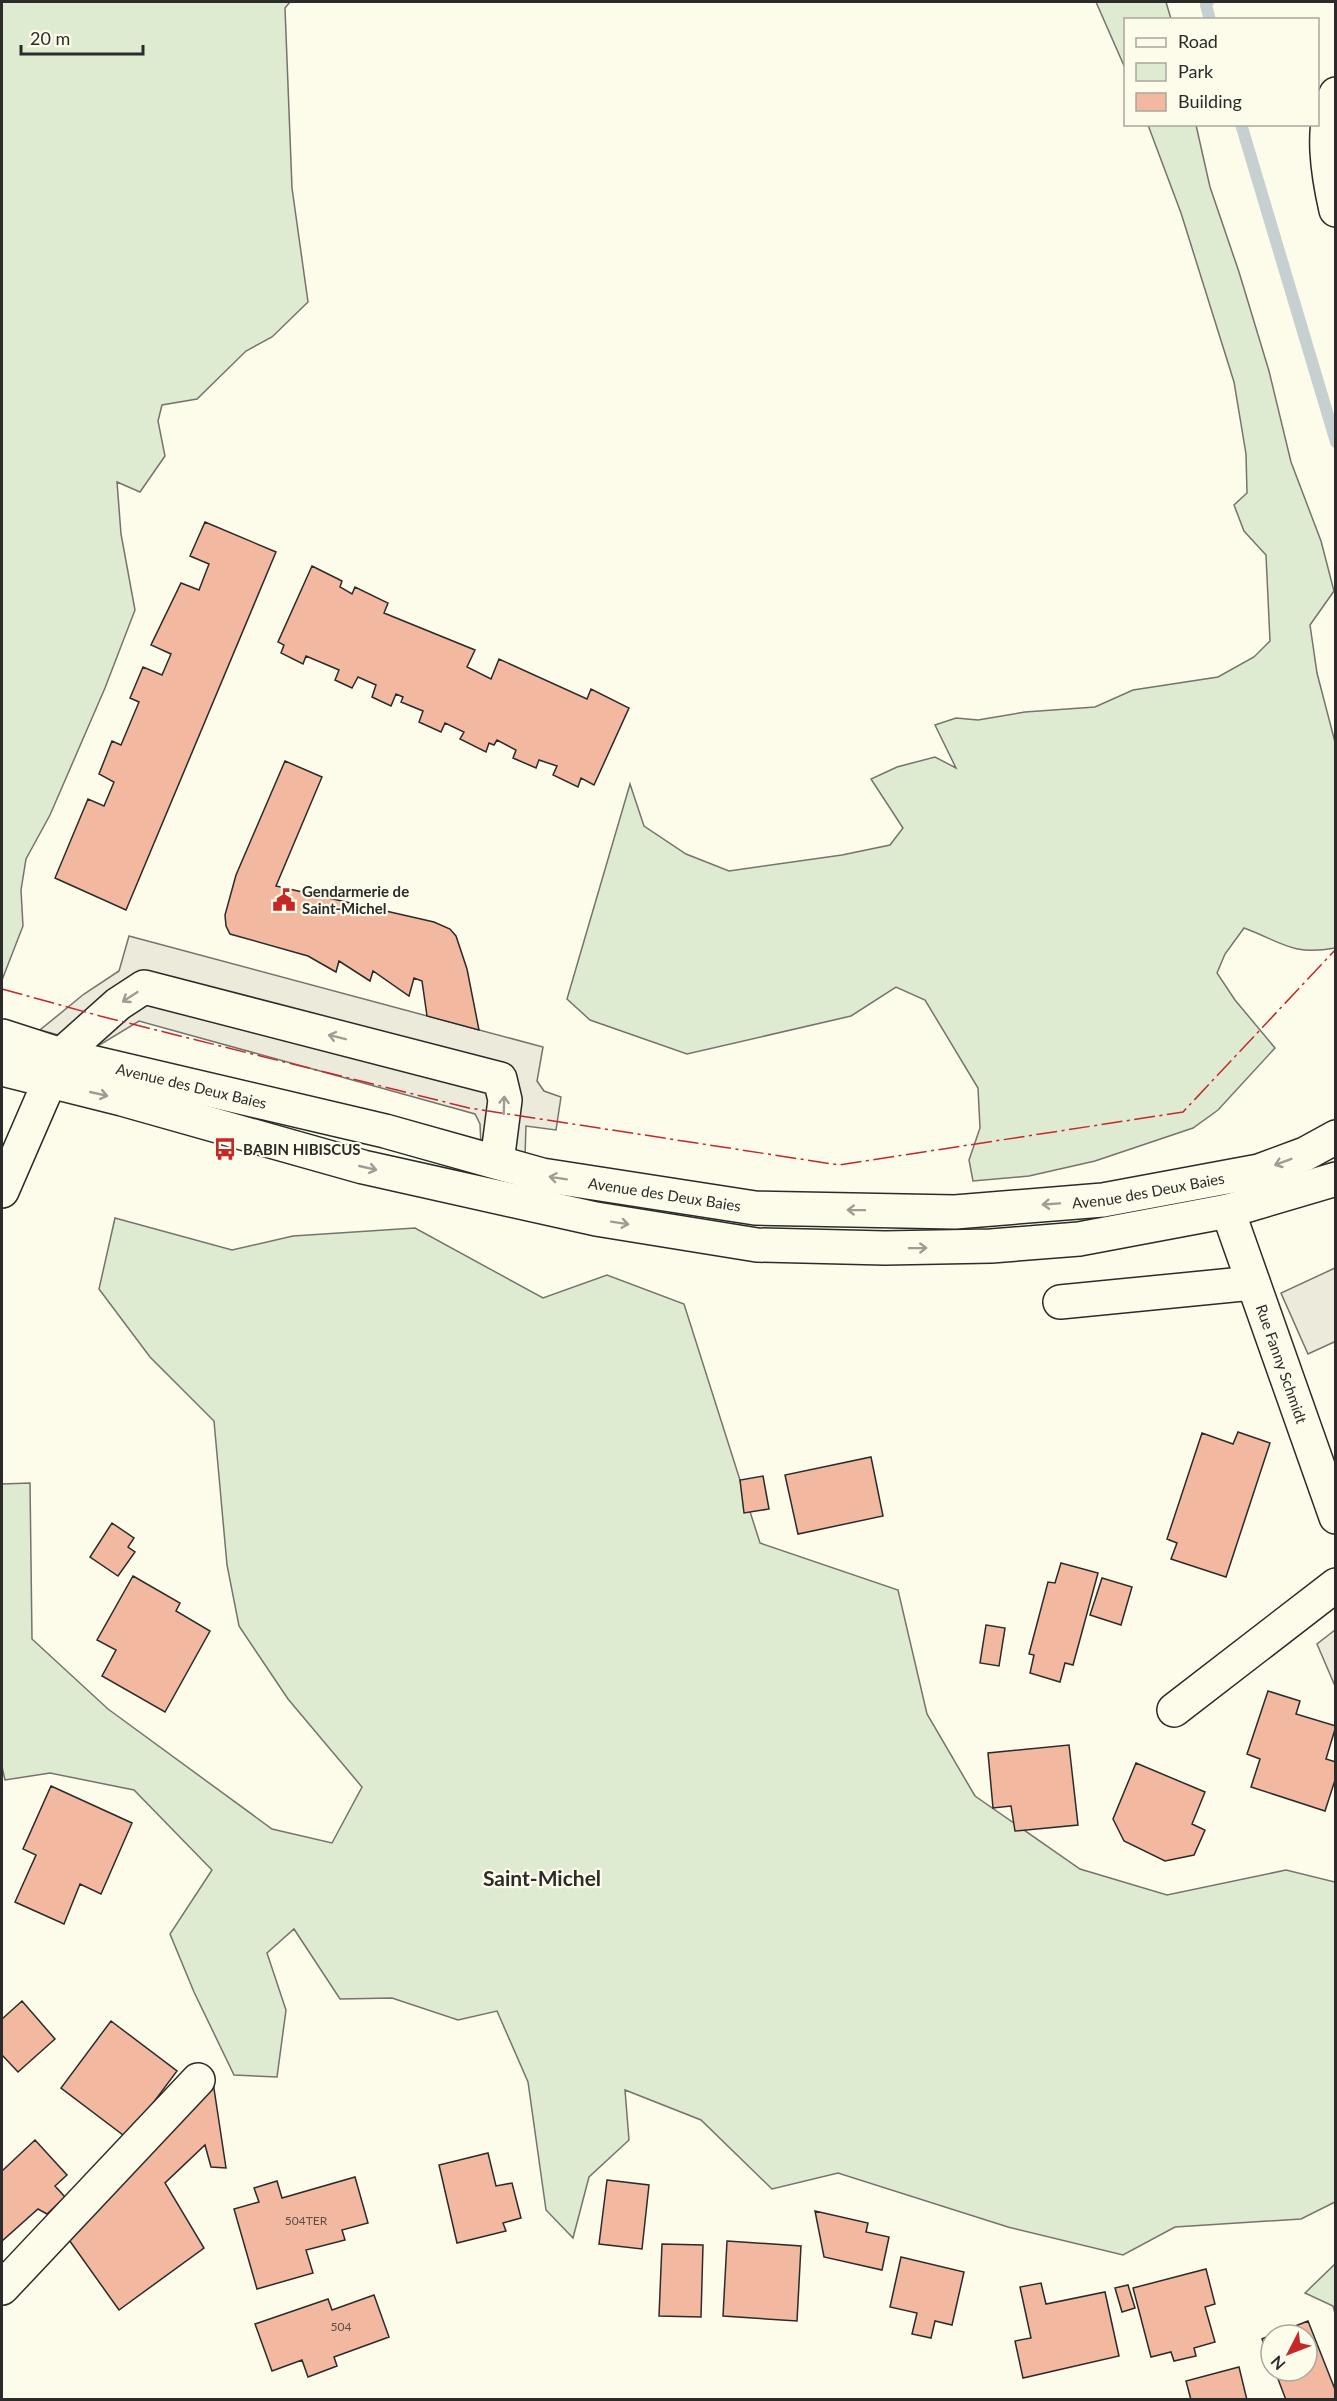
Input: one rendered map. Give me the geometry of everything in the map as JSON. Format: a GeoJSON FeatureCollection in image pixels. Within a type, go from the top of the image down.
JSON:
{"type":"FeatureCollection","features":[{"type":"Feature","properties":{"kind":"main road"},"geometry":{"type":"LineString","coordinates":[[1335,94],[1329,108],[1327,171],[1335,210]]}},
{"type":"Feature","properties":{"kind":"main road"},"geometry":{"type":"LineString","coordinates":[[2,1191],[54,1068],[118,1004],[144,987],[500,1079],[506,1100],[497,1162]]}},
{"type":"Feature","properties":{"kind":"main road","name":"Avenue des Deux Baies"},"geometry":{"type":"LineString","coordinates":[[2,1036],[54,1068],[122,1100],[374,1170],[596,1219],[757,1245],[885,1248],[991,1246],[1079,1239],[1228,1211],[1335,1179]]}},
{"type":"Feature","properties":{"kind":"main road","name":"Avenue des Deux Baies"},"geometry":{"type":"LineString","coordinates":[[2,1069],[54,1068],[385,1131],[542,1175],[755,1208],[955,1212],[1102,1200],[1259,1172],[1305,1154],[1335,1137]]}},
{"type":"Feature","properties":{"kind":"main road","name":"Rue Fanny Schmidt"},"geometry":{"type":"LineString","coordinates":[[1228,1211],[1335,1517]]}},
{"type":"Feature","properties":{"kind":"main road"},"geometry":{"type":"LineString","coordinates":[[1060,1302],[1253,1282]]}},
{"type":"Feature","properties":{"kind":"main road"},"geometry":{"type":"LineString","coordinates":[[1174,1710],[1335,1585]]}},
{"type":"Feature","properties":{"kind":"main road"},"geometry":{"type":"LineString","coordinates":[[2,2288],[198,2080]]}},
{"type":"Feature","properties":{"kind":"green space"},"geometry":{"type":"Polygon","coordinates":[[[2,2],[290,2],[285,8],[292,188],[308,302],[272,337],[246,351],[197,399],[162,405],[158,421],[165,456],[140,492],[117,482],[121,534],[135,610],[105,688],[50,815],[26,859],[21,890],[23,926],[2,980],[2,2]]]}},
{"type":"Feature","properties":{"kind":"green space"},"geometry":{"type":"Polygon","coordinates":[[[1096,2],[1166,2],[1171,18],[1124,18],[1124,66],[1096,2]]]}},
{"type":"Feature","properties":{"kind":"green space"},"geometry":{"type":"Polygon","coordinates":[[[1148,126],[1196,126],[1210,187],[1269,371],[1291,462],[1321,541],[1334,591],[1310,625],[1317,673],[1335,742],[1335,948],[1297,949],[1244,928],[1225,954],[1217,973],[1235,1000],[1275,1048],[1218,1110],[1193,1128],[1095,1161],[1029,1176],[973,1181],[969,1160],[980,1128],[978,1088],[925,1000],[896,987],[851,1016],[687,1054],[590,1020],[567,999],[630,784],[644,826],[686,854],[729,871],[842,855],[890,845],[903,828],[871,779],[897,767],[935,757],[956,768],[935,725],[956,718],[978,720],[1025,712],[1095,707],[1133,690],[1218,677],[1254,657],[1270,641],[1266,555],[1244,531],[1234,505],[1247,493],[1246,454],[1234,382],[1181,213],[1148,126]]]}},
{"type":"Feature","properties":{"kind":"green space"},"geometry":{"type":"Polygon","coordinates":[[[115,1218],[232,1250],[293,1236],[415,1228],[543,1298],[607,1275],[684,1304],[760,1543],[898,1590],[927,1714],[975,1796],[1080,1869],[1167,1895],[1286,1870],[1335,1882],[1335,2202],[1301,2219],[1175,2227],[1123,2255],[1008,2227],[838,2173],[772,2189],[701,2120],[625,2090],[629,2140],[589,2177],[573,2238],[546,2210],[528,2082],[497,2011],[458,2020],[392,1998],[340,1999],[294,1929],[267,1953],[286,2010],[277,2077],[234,2075],[194,1992],[170,1934],[212,1870],[134,1790],[50,1773],[5,1780],[2,1767],[2,1484],[30,1483],[32,1639],[108,1709],[272,1829],[332,1843],[362,1787],[288,1699],[239,1626],[227,1565],[214,1421],[150,1357],[99,1289],[115,1218]]]}},
{"type":"Feature","properties":{"kind":"green space"},"geometry":{"type":"Polygon","coordinates":[[[1335,2264],[1335,2313],[1333,2306],[1305,2293],[1335,2264]]]}},
{"type":"Feature","properties":{"kind":"shaded area"},"geometry":{"type":"Polygon","coordinates":[[[129,936],[543,1047],[537,1081],[544,1091],[561,1097],[556,1130],[526,1126],[525,1156],[481,1146],[480,1124],[475,1114],[139,1021],[98,1046],[40,1030],[84,994],[119,971],[129,936]]]}},
{"type":"Feature","properties":{"kind":"shaded area"},"geometry":{"type":"Polygon","coordinates":[[[1335,1268],[1335,1344],[1334,1342],[1308,1354],[1281,1293],[1335,1268]]]}},
{"type":"Feature","properties":{"kind":"shaded area"},"geometry":{"type":"Polygon","coordinates":[[[1335,1630],[1335,1686],[1317,1644],[1335,1630]]]}},
{"type":"Feature","properties":{"kind":"building"},"geometry":{"type":"Polygon","coordinates":[[[205,522],[276,552],[126,910],[55,878],[88,799],[104,806],[114,782],[99,774],[112,741],[121,745],[139,702],[130,698],[143,667],[162,675],[171,654],[151,645],[181,583],[199,590],[209,564],[190,556],[205,522]]]}},
{"type":"Feature","properties":{"kind":"building"},"geometry":{"type":"Polygon","coordinates":[[[312,566],[342,581],[340,587],[352,594],[355,587],[388,603],[384,613],[475,650],[467,667],[491,679],[499,659],[587,699],[591,689],[629,708],[594,785],[581,778],[578,787],[553,775],[557,766],[539,760],[536,768],[513,758],[516,750],[497,740],[494,745],[489,743],[486,752],[460,739],[464,732],[445,723],[441,732],[419,722],[423,711],[401,702],[403,697],[396,694],[391,706],[372,697],[376,685],[358,677],[352,688],[335,680],[339,670],[306,656],[303,664],[281,653],[284,645],[278,642],[312,566]]]}},
{"type":"Feature","properties":{"kind":"building","name":"Gendarmerie de Saint-Michel"},"geometry":{"type":"Polygon","coordinates":[[[285,761],[322,777],[276,886],[434,922],[450,929],[456,936],[467,969],[479,1030],[427,1016],[422,981],[414,978],[409,996],[373,971],[370,981],[339,961],[336,972],[308,956],[230,934],[226,926],[225,915],[236,875],[285,761]]]}},
{"type":"Feature","properties":{"kind":"building"},"geometry":{"type":"Polygon","coordinates":[[[1238,1432],[1270,1443],[1226,1577],[1171,1559],[1177,1543],[1167,1539],[1202,1433],[1233,1444],[1238,1432]]]}},
{"type":"Feature","properties":{"kind":"building"},"geometry":{"type":"Polygon","coordinates":[[[871,1457],[883,1516],[798,1534],[785,1475],[871,1457]]]}},
{"type":"Feature","properties":{"kind":"building"},"geometry":{"type":"Polygon","coordinates":[[[763,1476],[769,1509],[744,1513],[740,1480],[763,1476]]]}},
{"type":"Feature","properties":{"kind":"building"},"geometry":{"type":"Polygon","coordinates":[[[112,1523],[134,1538],[128,1547],[135,1552],[118,1576],[90,1557],[112,1523]]]}},
{"type":"Feature","properties":{"kind":"building"},"geometry":{"type":"Polygon","coordinates":[[[1061,1563],[1098,1573],[1073,1665],[1065,1663],[1060,1682],[1030,1673],[1034,1655],[1029,1654],[1048,1582],[1055,1583],[1061,1563]]]}},
{"type":"Feature","properties":{"kind":"building"},"geometry":{"type":"Polygon","coordinates":[[[133,1576],[180,1603],[176,1611],[210,1631],[165,1712],[102,1676],[116,1650],[97,1640],[133,1576]]]}},
{"type":"Feature","properties":{"kind":"building"},"geometry":{"type":"Polygon","coordinates":[[[1102,1578],[1132,1587],[1121,1625],[1090,1615],[1102,1578]]]}},
{"type":"Feature","properties":{"kind":"building"},"geometry":{"type":"Polygon","coordinates":[[[986,1625],[1005,1628],[999,1666],[980,1663],[986,1625]]]}},
{"type":"Feature","properties":{"kind":"building"},"geometry":{"type":"Polygon","coordinates":[[[1268,1691],[1300,1701],[1296,1714],[1336,1726],[1326,1759],[1336,1762],[1336,1777],[1325,1811],[1251,1787],[1260,1759],[1247,1754],[1268,1691]]]}},
{"type":"Feature","properties":{"kind":"building"},"geometry":{"type":"Polygon","coordinates":[[[1069,1745],[1078,1825],[1015,1831],[1011,1806],[993,1808],[988,1753],[1069,1745]]]}},
{"type":"Feature","properties":{"kind":"building"},"geometry":{"type":"Polygon","coordinates":[[[1136,1763],[1205,1792],[1192,1824],[1205,1830],[1194,1855],[1165,1861],[1124,1841],[1113,1819],[1136,1763]]]}},
{"type":"Feature","properties":{"kind":"building"},"geometry":{"type":"Polygon","coordinates":[[[51,1786],[132,1823],[101,1894],[80,1884],[64,1924],[15,1902],[36,1855],[23,1849],[51,1786]]]}},
{"type":"Feature","properties":{"kind":"building"},"geometry":{"type":"Polygon","coordinates":[[[22,2001],[55,2039],[18,2072],[2,2055],[2,2019],[22,2001]]]}},
{"type":"Feature","properties":{"kind":"building"},"geometry":{"type":"Polygon","coordinates":[[[111,2021],[177,2071],[127,2138],[61,2088],[111,2021]]]}},
{"type":"Feature","properties":{"kind":"building"},"geometry":{"type":"Polygon","coordinates":[[[213,2082],[226,2168],[211,2167],[205,2145],[165,2183],[204,2248],[119,2310],[67,2237],[213,2082]]]}},
{"type":"Feature","properties":{"kind":"building"},"geometry":{"type":"Polygon","coordinates":[[[35,2140],[67,2175],[55,2186],[65,2197],[47,2214],[38,2209],[2,2241],[2,2171],[35,2140]]]}},
{"type":"Feature","properties":{"kind":"building"},"geometry":{"type":"Polygon","coordinates":[[[488,2153],[496,2186],[512,2183],[521,2218],[503,2223],[506,2231],[457,2243],[439,2165],[488,2153]]]}},
{"type":"Feature","properties":{"kind":"building"},"geometry":{"type":"Polygon","coordinates":[[[355,2177],[368,2223],[342,2230],[345,2240],[306,2250],[313,2273],[257,2289],[234,2209],[259,2202],[254,2188],[277,2181],[282,2198],[355,2177]]]}},
{"type":"Feature","properties":{"kind":"building"},"geometry":{"type":"Polygon","coordinates":[[[607,2180],[649,2185],[642,2249],[599,2244],[607,2180]]]}},
{"type":"Feature","properties":{"kind":"building"},"geometry":{"type":"Polygon","coordinates":[[[815,2211],[868,2223],[866,2232],[889,2237],[882,2270],[824,2257],[815,2211]]]}},
{"type":"Feature","properties":{"kind":"building"},"geometry":{"type":"Polygon","coordinates":[[[727,2241],[801,2246],[797,2321],[723,2316],[727,2241]]]}},
{"type":"Feature","properties":{"kind":"building"},"geometry":{"type":"Polygon","coordinates":[[[662,2244],[703,2245],[701,2317],[659,2316],[662,2244]]]}},
{"type":"Feature","properties":{"kind":"building"},"geometry":{"type":"Polygon","coordinates":[[[901,2257],[964,2272],[952,2325],[935,2321],[931,2338],[912,2334],[917,2313],[890,2307],[901,2257]]]}},
{"type":"Feature","properties":{"kind":"building"},"geometry":{"type":"Polygon","coordinates":[[[1206,2269],[1215,2304],[1205,2307],[1215,2342],[1194,2348],[1196,2356],[1174,2361],[1171,2352],[1151,2357],[1133,2288],[1206,2269]]]}},
{"type":"Feature","properties":{"kind":"building"},"geometry":{"type":"Polygon","coordinates":[[[1041,2283],[1046,2304],[1105,2292],[1119,2356],[1023,2378],[1015,2341],[1031,2338],[1020,2287],[1041,2283]]]}},
{"type":"Feature","properties":{"kind":"building"},"geometry":{"type":"Polygon","coordinates":[[[1128,2285],[1135,2308],[1122,2312],[1115,2288],[1128,2285]]]}},
{"type":"Feature","properties":{"kind":"building"},"geometry":{"type":"Polygon","coordinates":[[[374,2295],[389,2337],[334,2357],[337,2366],[308,2377],[302,2360],[272,2371],[255,2324],[328,2299],[332,2310],[374,2295]]]}},
{"type":"Feature","properties":{"kind":"building"},"geometry":{"type":"Polygon","coordinates":[[[1319,2349],[1336,2392],[1336,2400],[1286,2400],[1280,2383],[1319,2383],[1319,2349]]]}},
{"type":"Feature","properties":{"kind":"building"},"geometry":{"type":"Polygon","coordinates":[[[1239,2367],[1247,2400],[1191,2400],[1186,2381],[1239,2367]]]}},
{"type":"Feature","properties":{"kind":"waterway"},"geometry":{"type":"LineString","coordinates":[[1208,2],[1206,5],[1209,18]]}},
{"type":"Feature","properties":{"kind":"waterway"},"geometry":{"type":"LineString","coordinates":[[1242,126],[1336,442]]}},
{"type":"Feature","properties":{"kind":"power"},"geometry":{"type":"LineString","coordinates":[[2,989],[100,1016],[469,1108],[839,1165],[1183,1112],[1336,949]]}},
{"type":"Feature","properties":{"kind":"place","name":"Gendarmerie de Saint-Michel"},"geometry":{"type":"Point","coordinates":[284,900]}},
{"type":"Feature","properties":{"kind":"place","name":"BABIN HIBISCUS"},"geometry":{"type":"Point","coordinates":[225,1149]}},
{"type":"Feature","properties":{"kind":"district","name":"Saint-Michel"},"geometry":{"type":"Point","coordinates":[542,1877]}}]}
